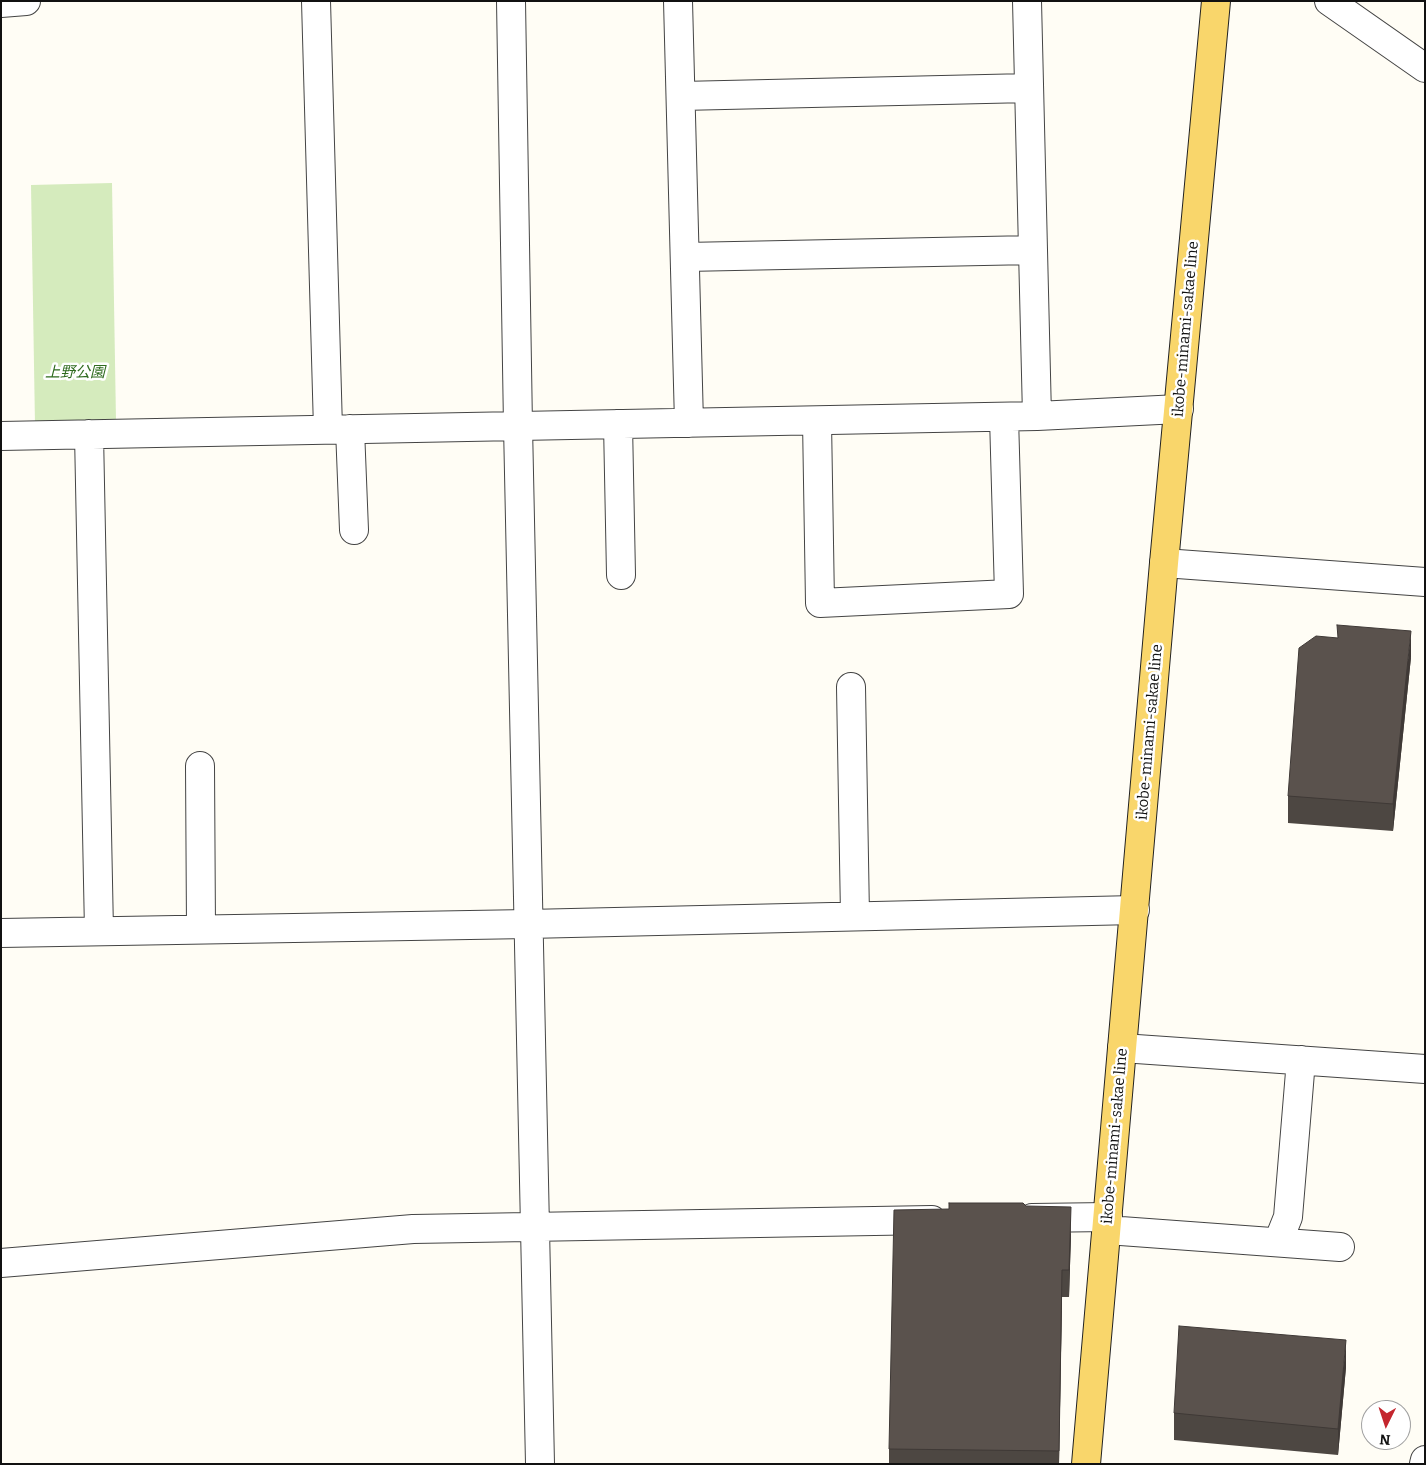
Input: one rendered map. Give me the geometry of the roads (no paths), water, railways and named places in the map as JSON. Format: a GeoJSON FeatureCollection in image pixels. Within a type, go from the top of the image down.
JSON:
{"type":"FeatureCollection","features":[{"type":"Feature","properties":{"kind":"main road","name":"ikobe-minami-sakae line"},"geometry":{"type":"LineString","coordinates":[[1086,1464],[1164,563],[1216,1]]}},
{"type":"Feature","properties":{"kind":"street"},"geometry":{"type":"LineString","coordinates":[[1,3],[26,1]]}},
{"type":"Feature","properties":{"kind":"street"},"geometry":{"type":"LineString","coordinates":[[316,1],[339,429],[354,530]]}},
{"type":"Feature","properties":{"kind":"street"},"geometry":{"type":"LineString","coordinates":[[511,1],[540,1464]]}},
{"type":"Feature","properties":{"kind":"street"},"geometry":{"type":"LineString","coordinates":[[678,1],[689,423]]}},
{"type":"Feature","properties":{"kind":"street"},"geometry":{"type":"LineString","coordinates":[[1027,1],[1037,416]]}},
{"type":"Feature","properties":{"kind":"street"},"geometry":{"type":"LineString","coordinates":[[1329,1],[1425,68]]}},
{"type":"Feature","properties":{"kind":"street"},"geometry":{"type":"LineString","coordinates":[[681,96],[1029,88]]}},
{"type":"Feature","properties":{"kind":"street"},"geometry":{"type":"LineString","coordinates":[[685,257],[1033,250]]}},
{"type":"Feature","properties":{"kind":"street"},"geometry":{"type":"LineString","coordinates":[[1,436],[1004,417],[1179,409]]}},
{"type":"Feature","properties":{"kind":"street"},"geometry":{"type":"LineString","coordinates":[[816,421],[820,604],[1010,594],[1004,417]]}},
{"type":"Feature","properties":{"kind":"street"},"geometry":{"type":"LineString","coordinates":[[618,424],[622,575]]}},
{"type":"Feature","properties":{"kind":"street"},"geometry":{"type":"LineString","coordinates":[[88,434],[99,931]]}},
{"type":"Feature","properties":{"kind":"street"},"geometry":{"type":"LineString","coordinates":[[1164,563],[1425,582]]}},
{"type":"Feature","properties":{"kind":"street"},"geometry":{"type":"LineString","coordinates":[[852,687],[855,916]]}},
{"type":"Feature","properties":{"kind":"street"},"geometry":{"type":"LineString","coordinates":[[200,766],[201,929]]}},
{"type":"Feature","properties":{"kind":"street"},"geometry":{"type":"LineString","coordinates":[[1,933],[528,924],[1135,910]]}},
{"type":"Feature","properties":{"kind":"street"},"geometry":{"type":"LineString","coordinates":[[1122,1048],[1425,1069]]}},
{"type":"Feature","properties":{"kind":"street"},"geometry":{"type":"LineString","coordinates":[[1278,1242],[1288,1217],[1301,1060]]}},
{"type":"Feature","properties":{"kind":"street"},"geometry":{"type":"LineString","coordinates":[[1,1263],[413,1229],[960,1219]]}},
{"type":"Feature","properties":{"kind":"street"},"geometry":{"type":"LineString","coordinates":[[1009,1219],[1108,1223],[1340,1247]]}},
{"type":"Feature","properties":{"kind":"park label","name":"上野公園"},"geometry":{"type":"Point","coordinates":[75,373]}}]}
